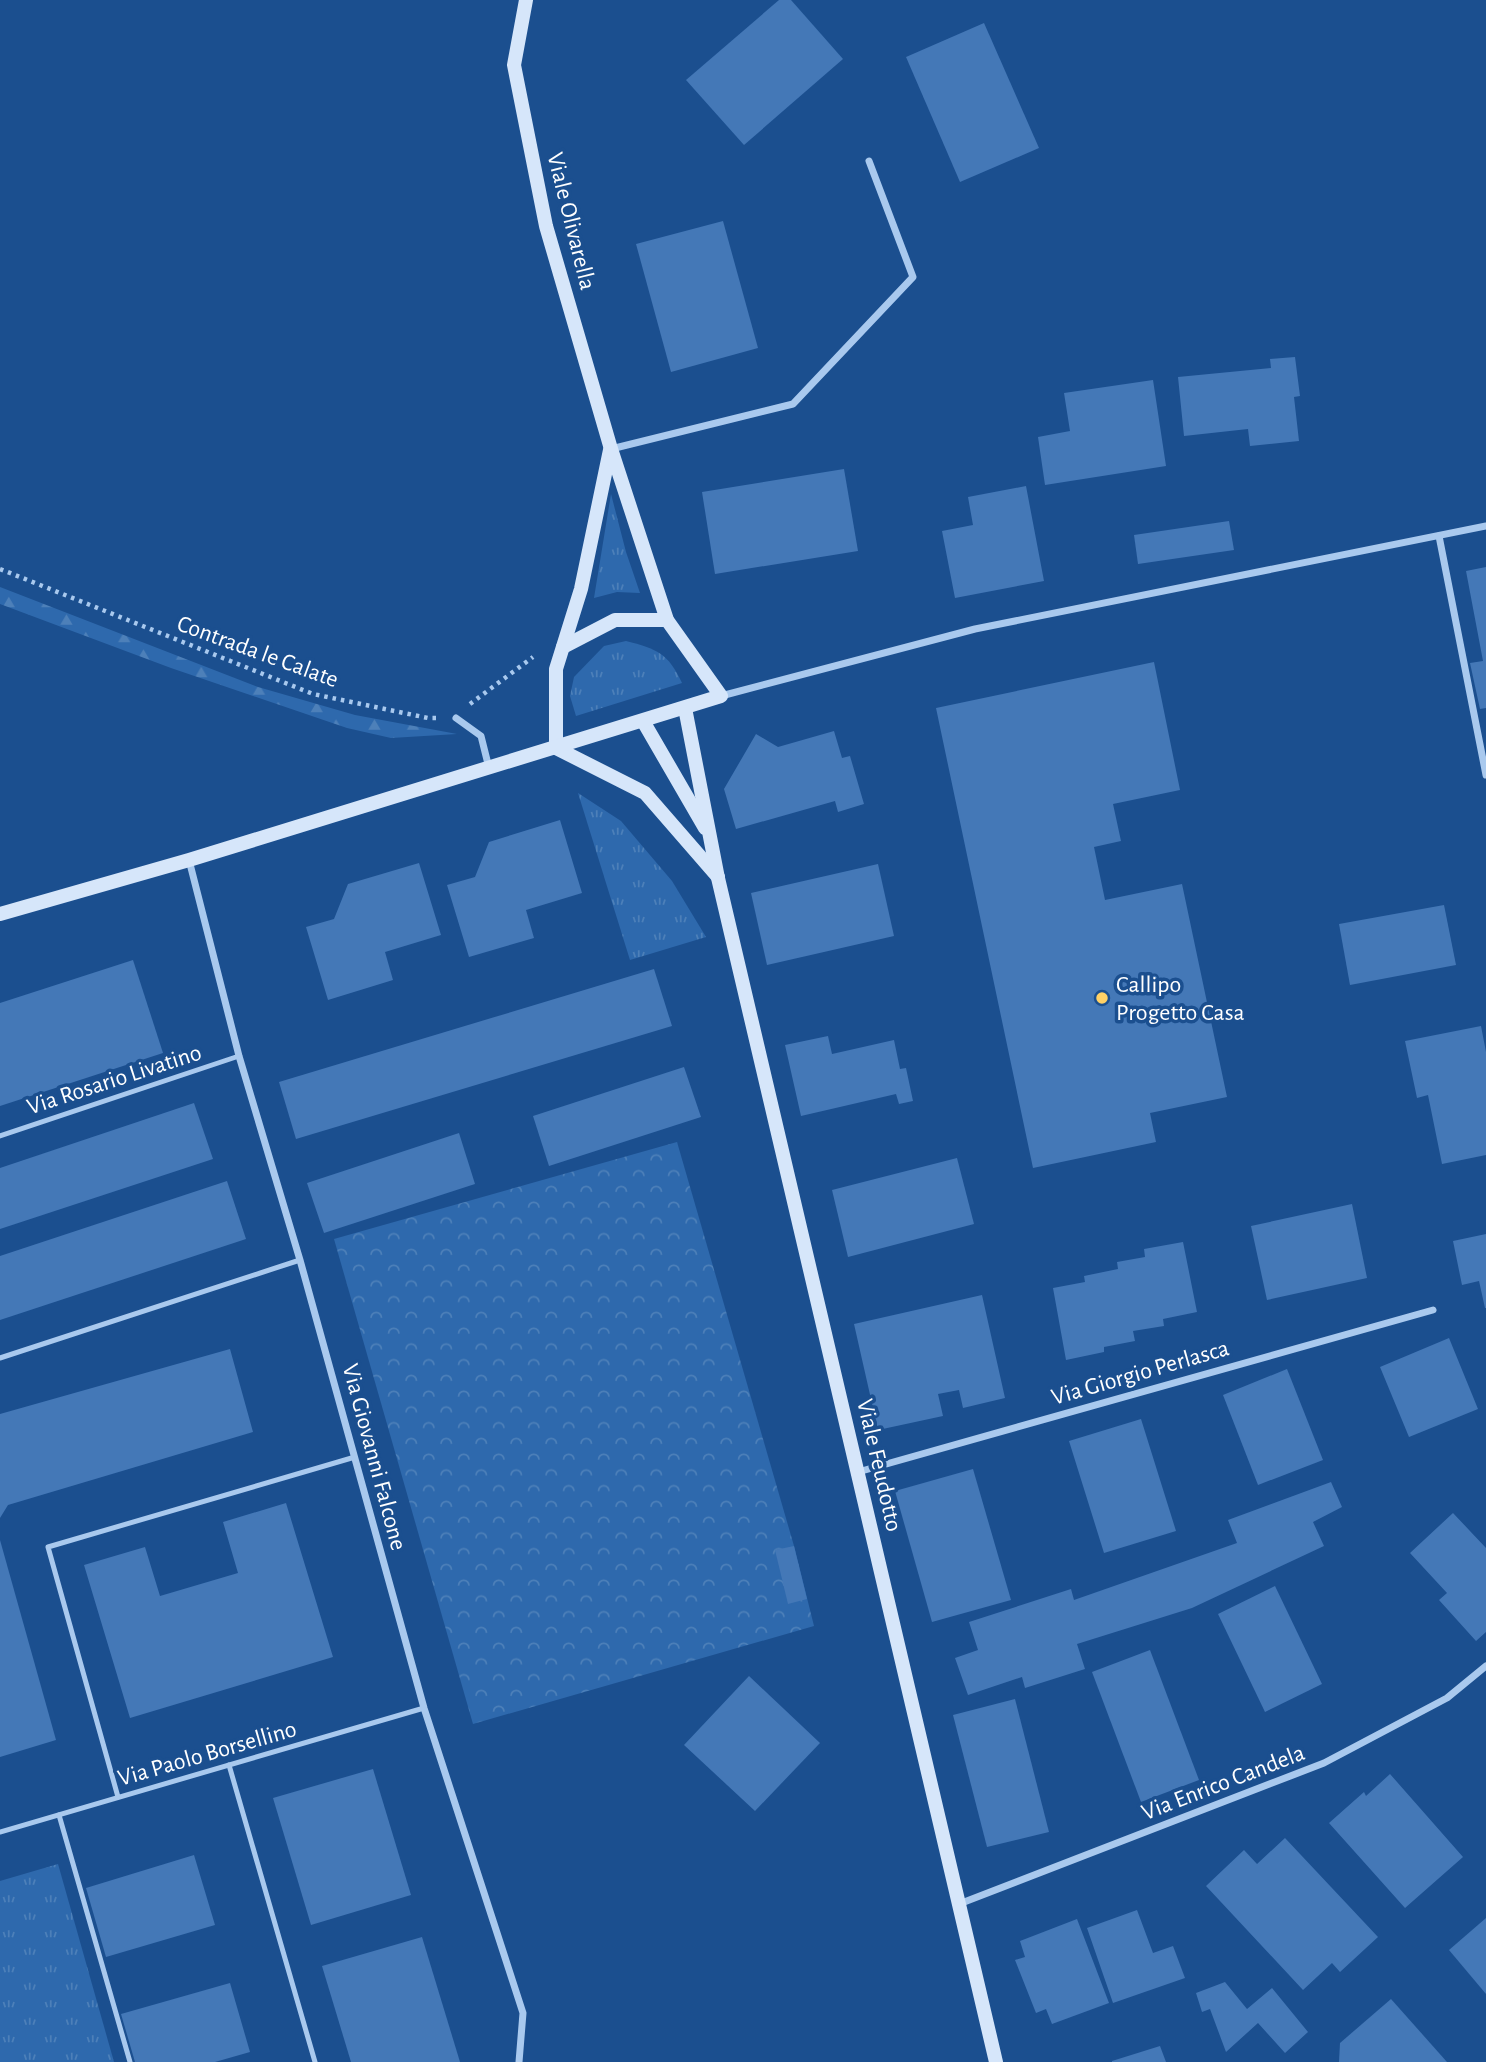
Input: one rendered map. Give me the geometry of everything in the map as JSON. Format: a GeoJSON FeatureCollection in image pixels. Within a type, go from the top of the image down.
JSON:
{"type":"FeatureCollection","features":[{"type":"Feature","properties":{"kind":"street","name":"Viale Olivarella"},"geometry":{"type":"LineString","coordinates":[[526,0],[514,65],[546,226],[611,449],[667,620],[721,696]]}},
{"type":"Feature","properties":{"kind":"street"},"geometry":{"type":"LineString","coordinates":[[611,449],[793,404],[913,277],[869,162]]}},
{"type":"Feature","properties":{"kind":"street","name":"Viale Olivarella"},"geometry":{"type":"LineString","coordinates":[[556,748],[556,669],[581,589],[611,449]]}},
{"type":"Feature","properties":{"kind":"street"},"geometry":{"type":"LineString","coordinates":[[0,914],[190,860],[721,696],[975,629],[1486,526]]}},
{"type":"Feature","properties":{"kind":"street"},"geometry":{"type":"LineString","coordinates":[[1439,536],[1486,775]]}},
{"type":"Feature","properties":{"kind":"street"},"geometry":{"type":"LineString","coordinates":[[563,648],[615,620],[667,620]]}},
{"type":"Feature","properties":{"kind":"street","name":"Viale Feudotto"},"geometry":{"type":"LineString","coordinates":[[685,708],[719,878],[996,2062]]}},
{"type":"Feature","properties":{"kind":"street"},"geometry":{"type":"LineString","coordinates":[[456,718],[481,736],[489,768]]}},
{"type":"Feature","properties":{"kind":"street"},"geometry":{"type":"LineString","coordinates":[[643,721],[711,839]]}},
{"type":"Feature","properties":{"kind":"street"},"geometry":{"type":"LineString","coordinates":[[556,748],[645,793],[719,878]]}},
{"type":"Feature","properties":{"kind":"street","name":"Via Giovanni Falcone"},"geometry":{"type":"LineString","coordinates":[[190,860],[239,1056],[300,1260],[424,1708],[523,2013],[519,2062]]}},
{"type":"Feature","properties":{"kind":"street","name":"Via Giorgio Perlasca"},"geometry":{"type":"LineString","coordinates":[[858,1472],[1433,1310]]}},
{"type":"Feature","properties":{"kind":"street","name":"Via Enrico Candela"},"geometry":{"type":"LineString","coordinates":[[959,1904],[1324,1763],[1447,1698],[1486,1666]]}},
{"type":"Feature","properties":{"kind":"lane","name":"Via Rosario Livatino"},"geometry":{"type":"LineString","coordinates":[[0,1136],[239,1056]]}},
{"type":"Feature","properties":{"kind":"lane"},"geometry":{"type":"LineString","coordinates":[[0,1358],[300,1260]]}},
{"type":"Feature","properties":{"kind":"lane"},"geometry":{"type":"LineString","coordinates":[[118,1797],[48,1547],[355,1457]]}},
{"type":"Feature","properties":{"kind":"lane","name":"Via Paolo Borsellino"},"geometry":{"type":"LineString","coordinates":[[0,1832],[424,1708]]}},
{"type":"Feature","properties":{"kind":"lane"},"geometry":{"type":"LineString","coordinates":[[229,1765],[315,2062]]}},
{"type":"Feature","properties":{"kind":"lane"},"geometry":{"type":"LineString","coordinates":[[60,1815],[130,2062]]}},
{"type":"Feature","properties":{"kind":"path","name":"Contrada le Calate"},"geometry":{"type":"LineString","coordinates":[[0,569],[313,694],[428,718],[456,718]]}},
{"type":"Feature","properties":{"kind":"path"},"geometry":{"type":"LineString","coordinates":[[456,718],[475,699],[515,672],[569,628]]}},
{"type":"Feature","properties":{"kind":"green space"},"geometry":{"type":"Polygon","coordinates":[[[611,494],[640,593],[617,592],[594,598],[611,494]]]}},
{"type":"Feature","properties":{"kind":"green space"},"geometry":{"type":"Polygon","coordinates":[[[0,587],[258,687],[355,715],[457,734],[391,738],[347,728],[171,668],[0,604],[0,587]]]}},
{"type":"Feature","properties":{"kind":"green space"},"geometry":{"type":"Polygon","coordinates":[[[626,641],[660,654],[672,665],[682,683],[576,716],[570,696],[574,677],[604,646],[626,641]]]}},
{"type":"Feature","properties":{"kind":"green space"},"geometry":{"type":"Polygon","coordinates":[[[578,793],[621,821],[672,881],[706,937],[630,960],[578,793]]]}},
{"type":"Feature","properties":{"kind":"green space"},"geometry":{"type":"Polygon","coordinates":[[[677,1142],[794,1546],[814,1626],[473,1724],[334,1239],[677,1142]]]}},
{"type":"Feature","properties":{"kind":"green space"},"geometry":{"type":"Polygon","coordinates":[[[58,1864],[114,2062],[0,2062],[0,1881],[58,1864]]]}},
{"type":"Feature","properties":{"kind":"building"},"geometry":{"type":"Polygon","coordinates":[[[779,0],[791,0],[843,59],[744,145],[686,80],[779,0]]]}},
{"type":"Feature","properties":{"kind":"building"},"geometry":{"type":"Polygon","coordinates":[[[984,23],[1039,148],[960,182],[906,57],[984,23]]]}},
{"type":"Feature","properties":{"kind":"building"},"geometry":{"type":"Polygon","coordinates":[[[723,221],[758,348],[671,372],[636,244],[723,221]]]}},
{"type":"Feature","properties":{"kind":"building"},"geometry":{"type":"Polygon","coordinates":[[[1295,357],[1300,396],[1294,397],[1299,441],[1250,446],[1248,429],[1184,436],[1178,377],[1271,368],[1270,359],[1295,357]]]}},
{"type":"Feature","properties":{"kind":"building"},"geometry":{"type":"Polygon","coordinates":[[[1153,380],[1166,466],[1045,485],[1038,437],[1070,431],[1064,393],[1153,380]]]}},
{"type":"Feature","properties":{"kind":"building"},"geometry":{"type":"Polygon","coordinates":[[[844,469],[858,551],[715,574],[702,492],[844,469]]]}},
{"type":"Feature","properties":{"kind":"building"},"geometry":{"type":"Polygon","coordinates":[[[1026,486],[1044,581],[955,598],[942,531],[973,525],[968,497],[1026,486]]]}},
{"type":"Feature","properties":{"kind":"building"},"geometry":{"type":"Polygon","coordinates":[[[1229,521],[1234,550],[1138,564],[1134,535],[1229,521]]]}},
{"type":"Feature","properties":{"kind":"building"},"geometry":{"type":"Polygon","coordinates":[[[1486,567],[1486,708],[1480,709],[1470,663],[1483,661],[1466,571],[1486,567]]]}},
{"type":"Feature","properties":{"kind":"building","name":"Callipo Progetto Casa"},"geometry":{"type":"Polygon","coordinates":[[[1154,662],[1180,790],[1113,804],[1121,841],[1094,847],[1105,900],[1182,884],[1227,1097],[1150,1113],[1156,1142],[1033,1168],[936,708],[1154,662]]]}},
{"type":"Feature","properties":{"kind":"building"},"geometry":{"type":"Polygon","coordinates":[[[834,731],[842,758],[850,756],[864,804],[838,812],[835,801],[736,829],[724,789],[756,734],[778,747],[834,731]]]}},
{"type":"Feature","properties":{"kind":"building"},"geometry":{"type":"Polygon","coordinates":[[[560,820],[582,893],[526,910],[534,938],[469,957],[447,885],[475,877],[489,842],[560,820]]]}},
{"type":"Feature","properties":{"kind":"building"},"geometry":{"type":"Polygon","coordinates":[[[419,863],[441,935],[385,952],[393,980],[328,1000],[306,927],[334,919],[348,884],[419,863]]]}},
{"type":"Feature","properties":{"kind":"building"},"geometry":{"type":"Polygon","coordinates":[[[878,864],[894,936],[767,965],[751,893],[878,864]]]}},
{"type":"Feature","properties":{"kind":"building"},"geometry":{"type":"Polygon","coordinates":[[[1444,905],[1456,965],[1350,985],[1339,924],[1444,905]]]}},
{"type":"Feature","properties":{"kind":"building"},"geometry":{"type":"Polygon","coordinates":[[[133,960],[163,1053],[0,1106],[0,1003],[133,960]]]}},
{"type":"Feature","properties":{"kind":"building"},"geometry":{"type":"Polygon","coordinates":[[[654,969],[672,1026],[296,1139],[279,1082],[654,969]]]}},
{"type":"Feature","properties":{"kind":"building"},"geometry":{"type":"Polygon","coordinates":[[[1481,1026],[1486,1052],[1486,1155],[1442,1164],[1428,1095],[1417,1098],[1405,1041],[1481,1026]]]}},
{"type":"Feature","properties":{"kind":"building"},"geometry":{"type":"Polygon","coordinates":[[[828,1036],[832,1054],[894,1040],[900,1069],[906,1068],[913,1101],[899,1104],[896,1094],[801,1116],[785,1045],[828,1036]]]}},
{"type":"Feature","properties":{"kind":"building"},"geometry":{"type":"Polygon","coordinates":[[[684,1067],[701,1117],[549,1166],[533,1116],[684,1067]]]}},
{"type":"Feature","properties":{"kind":"building"},"geometry":{"type":"Polygon","coordinates":[[[194,1103],[213,1159],[0,1229],[0,1168],[194,1103]]]}},
{"type":"Feature","properties":{"kind":"building"},"geometry":{"type":"Polygon","coordinates":[[[459,1133],[475,1184],[324,1233],[307,1183],[459,1133]]]}},
{"type":"Feature","properties":{"kind":"building"},"geometry":{"type":"Polygon","coordinates":[[[957,1158],[974,1224],[848,1257],[832,1190],[957,1158]]]}},
{"type":"Feature","properties":{"kind":"building"},"geometry":{"type":"Polygon","coordinates":[[[227,1181],[246,1239],[0,1320],[0,1256],[227,1181]]]}},
{"type":"Feature","properties":{"kind":"building"},"geometry":{"type":"Polygon","coordinates":[[[1352,1204],[1367,1278],[1267,1300],[1251,1226],[1352,1204]]]}},
{"type":"Feature","properties":{"kind":"building"},"geometry":{"type":"Polygon","coordinates":[[[1486,1234],[1485,1308],[1479,1281],[1462,1285],[1453,1241],[1486,1234]]]}},
{"type":"Feature","properties":{"kind":"building"},"geometry":{"type":"Polygon","coordinates":[[[1183,1242],[1197,1312],[1163,1319],[1164,1326],[1133,1331],[1135,1341],[1104,1347],[1104,1352],[1066,1360],[1053,1288],[1085,1282],[1084,1276],[1118,1269],[1117,1262],[1145,1257],[1144,1249],[1183,1242]]]}},
{"type":"Feature","properties":{"kind":"building"},"geometry":{"type":"Polygon","coordinates":[[[982,1295],[1005,1398],[963,1408],[959,1390],[938,1394],[943,1416],[878,1430],[854,1324],[982,1295]]]}},
{"type":"Feature","properties":{"kind":"building"},"geometry":{"type":"Polygon","coordinates":[[[1449,1338],[1478,1409],[1409,1437],[1380,1367],[1449,1338]]]}},
{"type":"Feature","properties":{"kind":"building"},"geometry":{"type":"Polygon","coordinates":[[[230,1349],[253,1432],[8,1505],[0,1518],[0,1414],[230,1349]]]}},
{"type":"Feature","properties":{"kind":"building"},"geometry":{"type":"Polygon","coordinates":[[[1287,1369],[1323,1460],[1258,1485],[1223,1395],[1287,1369]]]}},
{"type":"Feature","properties":{"kind":"building"},"geometry":{"type":"Polygon","coordinates":[[[1141,1419],[1176,1531],[1104,1553],[1069,1441],[1141,1419]]]}},
{"type":"Feature","properties":{"kind":"building"},"geometry":{"type":"Polygon","coordinates":[[[973,1469],[1011,1600],[932,1622],[895,1491],[973,1469]]]}},
{"type":"Feature","properties":{"kind":"building"},"geometry":{"type":"Polygon","coordinates":[[[1331,1482],[1342,1507],[1313,1522],[1324,1546],[1192,1608],[1077,1644],[1085,1669],[1025,1688],[1022,1677],[968,1695],[955,1658],[978,1650],[969,1622],[1071,1589],[1074,1600],[1237,1543],[1228,1520],[1331,1482]]]}},
{"type":"Feature","properties":{"kind":"building"},"geometry":{"type":"Polygon","coordinates":[[[286,1503],[333,1657],[130,1718],[84,1565],[145,1547],[160,1596],[238,1573],[223,1522],[286,1503]]]}},
{"type":"Feature","properties":{"kind":"building"},"geometry":{"type":"Polygon","coordinates":[[[1453,1513],[1486,1548],[1486,1632],[1476,1641],[1439,1600],[1447,1593],[1410,1553],[1453,1513]]]}},
{"type":"Feature","properties":{"kind":"building"},"geometry":{"type":"Polygon","coordinates":[[[0,1540],[56,1740],[0,1757],[0,1540]]]}},
{"type":"Feature","properties":{"kind":"building"},"geometry":{"type":"Polygon","coordinates":[[[794,1546],[807,1599],[788,1604],[775,1550],[794,1546]]]}},
{"type":"Feature","properties":{"kind":"building"},"geometry":{"type":"Polygon","coordinates":[[[1275,1586],[1322,1684],[1265,1712],[1218,1614],[1275,1586]]]}},
{"type":"Feature","properties":{"kind":"building"},"geometry":{"type":"Polygon","coordinates":[[[1150,1650],[1199,1780],[1141,1802],[1092,1672],[1150,1650]]]}},
{"type":"Feature","properties":{"kind":"building"},"geometry":{"type":"Polygon","coordinates":[[[749,1676],[820,1743],[755,1811],[684,1745],[749,1676]]]}},
{"type":"Feature","properties":{"kind":"building"},"geometry":{"type":"Polygon","coordinates":[[[1015,1699],[1049,1832],[987,1847],[953,1715],[1015,1699]]]}},
{"type":"Feature","properties":{"kind":"building"},"geometry":{"type":"Polygon","coordinates":[[[373,1769],[411,1895],[311,1925],[273,1798],[373,1769]]]}},
{"type":"Feature","properties":{"kind":"building"},"geometry":{"type":"Polygon","coordinates":[[[1390,1774],[1463,1857],[1405,1908],[1329,1823],[1364,1792],[1366,1796],[1390,1774]]]}},
{"type":"Feature","properties":{"kind":"building"},"geometry":{"type":"Polygon","coordinates":[[[1285,1838],[1378,1937],[1340,1972],[1332,1963],[1303,1990],[1206,1886],[1244,1850],[1257,1864],[1285,1838]]]}},
{"type":"Feature","properties":{"kind":"building"},"geometry":{"type":"Polygon","coordinates":[[[194,1855],[215,1925],[106,1957],[86,1888],[194,1855]]]}},
{"type":"Feature","properties":{"kind":"building"},"geometry":{"type":"Polygon","coordinates":[[[1137,1910],[1153,1953],[1173,1946],[1185,1978],[1113,2003],[1087,1928],[1137,1910]]]}},
{"type":"Feature","properties":{"kind":"building"},"geometry":{"type":"Polygon","coordinates":[[[1486,1918],[1486,1994],[1449,1950],[1486,1918]]]}},
{"type":"Feature","properties":{"kind":"building"},"geometry":{"type":"Polygon","coordinates":[[[1077,1919],[1109,2003],[1052,2024],[1046,2009],[1036,2013],[1015,1960],[1025,1957],[1020,1941],[1077,1919]]]}},
{"type":"Feature","properties":{"kind":"building"},"geometry":{"type":"Polygon","coordinates":[[[422,1937],[460,2062],[351,2062],[322,1966],[422,1937]]]}},
{"type":"Feature","properties":{"kind":"building"},"geometry":{"type":"Polygon","coordinates":[[[1225,1982],[1247,2009],[1272,1988],[1308,2032],[1285,2053],[1258,2023],[1226,2052],[1210,2009],[1202,2012],[1196,1993],[1225,1982]]]}},
{"type":"Feature","properties":{"kind":"building"},"geometry":{"type":"Polygon","coordinates":[[[230,1983],[250,2052],[215,2062],[135,2062],[121,2014],[230,1983]]]}},
{"type":"Feature","properties":{"kind":"building"},"geometry":{"type":"Polygon","coordinates":[[[1391,1999],[1447,2062],[1339,2062],[1340,2043],[1391,1999]]]}},
{"type":"Feature","properties":{"kind":"building"},"geometry":{"type":"Polygon","coordinates":[[[1160,2046],[1166,2062],[1112,2062],[1112,2061],[1160,2046]]]}},
{"type":"Feature","properties":{"kind":"place","name":"Callipo Progetto Casa"},"geometry":{"type":"Point","coordinates":[1102,998]}}]}
